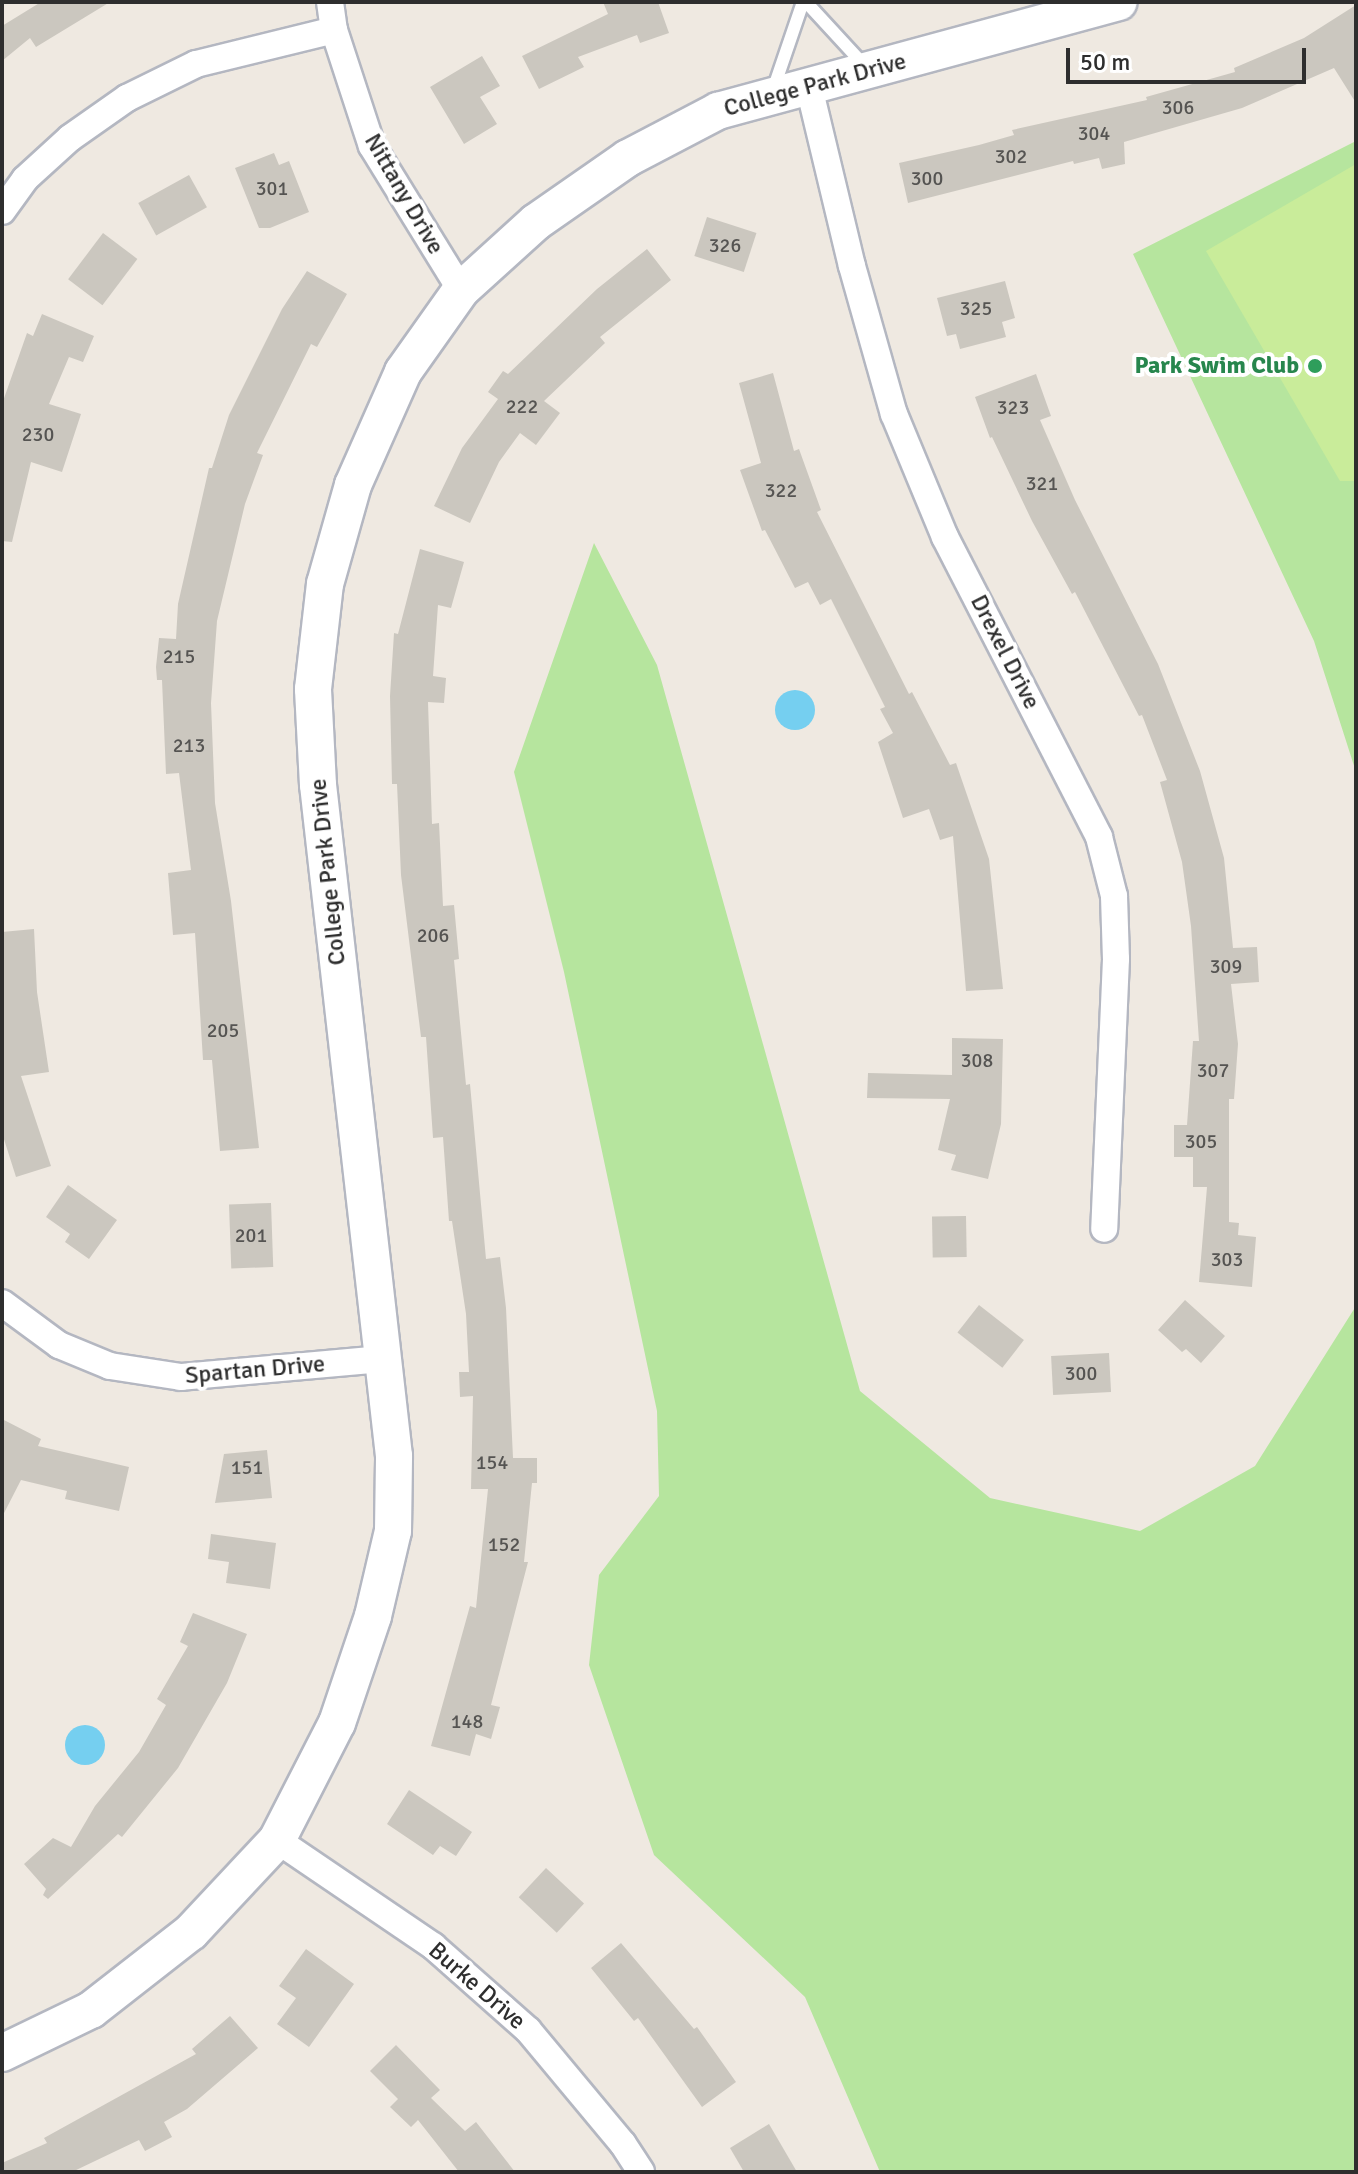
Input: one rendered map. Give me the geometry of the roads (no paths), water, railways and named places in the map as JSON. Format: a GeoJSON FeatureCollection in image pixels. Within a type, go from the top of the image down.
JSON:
{"type":"FeatureCollection","features":[{"type":"Feature","properties":{"kind":"street","name":"Nittany Drive"},"geometry":{"type":"LineString","coordinates":[[330,2],[334,30],[372,146],[461,290]]}},
{"type":"Feature","properties":{"kind":"street","name":"College Park Drive"},"geometry":{"type":"LineString","coordinates":[[2,2053],[91,2010],[191,1932],[277,1840],[337,1723],[373,1616],[393,1531],[394,1456],[320,801],[313,689],[325,584],[353,485],[403,372],[461,290],[536,222],[628,158],[718,111],[1118,2]]}},
{"type":"Feature","properties":{"kind":"street"},"geometry":{"type":"LineString","coordinates":[[2,211],[25,179],[70,138],[127,98],[196,64],[334,30]]}},
{"type":"Feature","properties":{"kind":"street","name":"Drexel Drive"},"geometry":{"type":"LineString","coordinates":[[809,87],[852,266],[894,414],[945,537],[1099,837],[1114,896],[1116,959],[1104,1229]]}},
{"type":"Feature","properties":{"kind":"street","name":"Spartan Drive"},"geometry":{"type":"LineString","coordinates":[[2,1303],[59,1345],[110,1366],[181,1377],[383,1359]]}},
{"type":"Feature","properties":{"kind":"street","name":"Burke Drive"},"geometry":{"type":"LineString","coordinates":[[277,1840],[433,1946],[528,2030],[623,2144],[641,2172]]}},
{"type":"Feature","properties":{"kind":"lane"},"geometry":{"type":"LineString","coordinates":[[771,97],[805,2],[869,71]]}},
{"type":"Feature","properties":{"kind":"water"},"geometry":{"type":"Polygon","coordinates":[[[795,690],[809,696],[815,710],[809,724],[795,730],[781,724],[775,710],[781,696],[795,690]]]}},
{"type":"Feature","properties":{"kind":"water"},"geometry":{"type":"Polygon","coordinates":[[[85,1725],[99,1731],[105,1745],[99,1759],[85,1765],[71,1759],[65,1745],[71,1731],[85,1725]]]}},
{"type":"Feature","properties":{"kind":"place","name":"Park Swim Club"},"geometry":{"type":"Point","coordinates":[1315,366]}}]}
